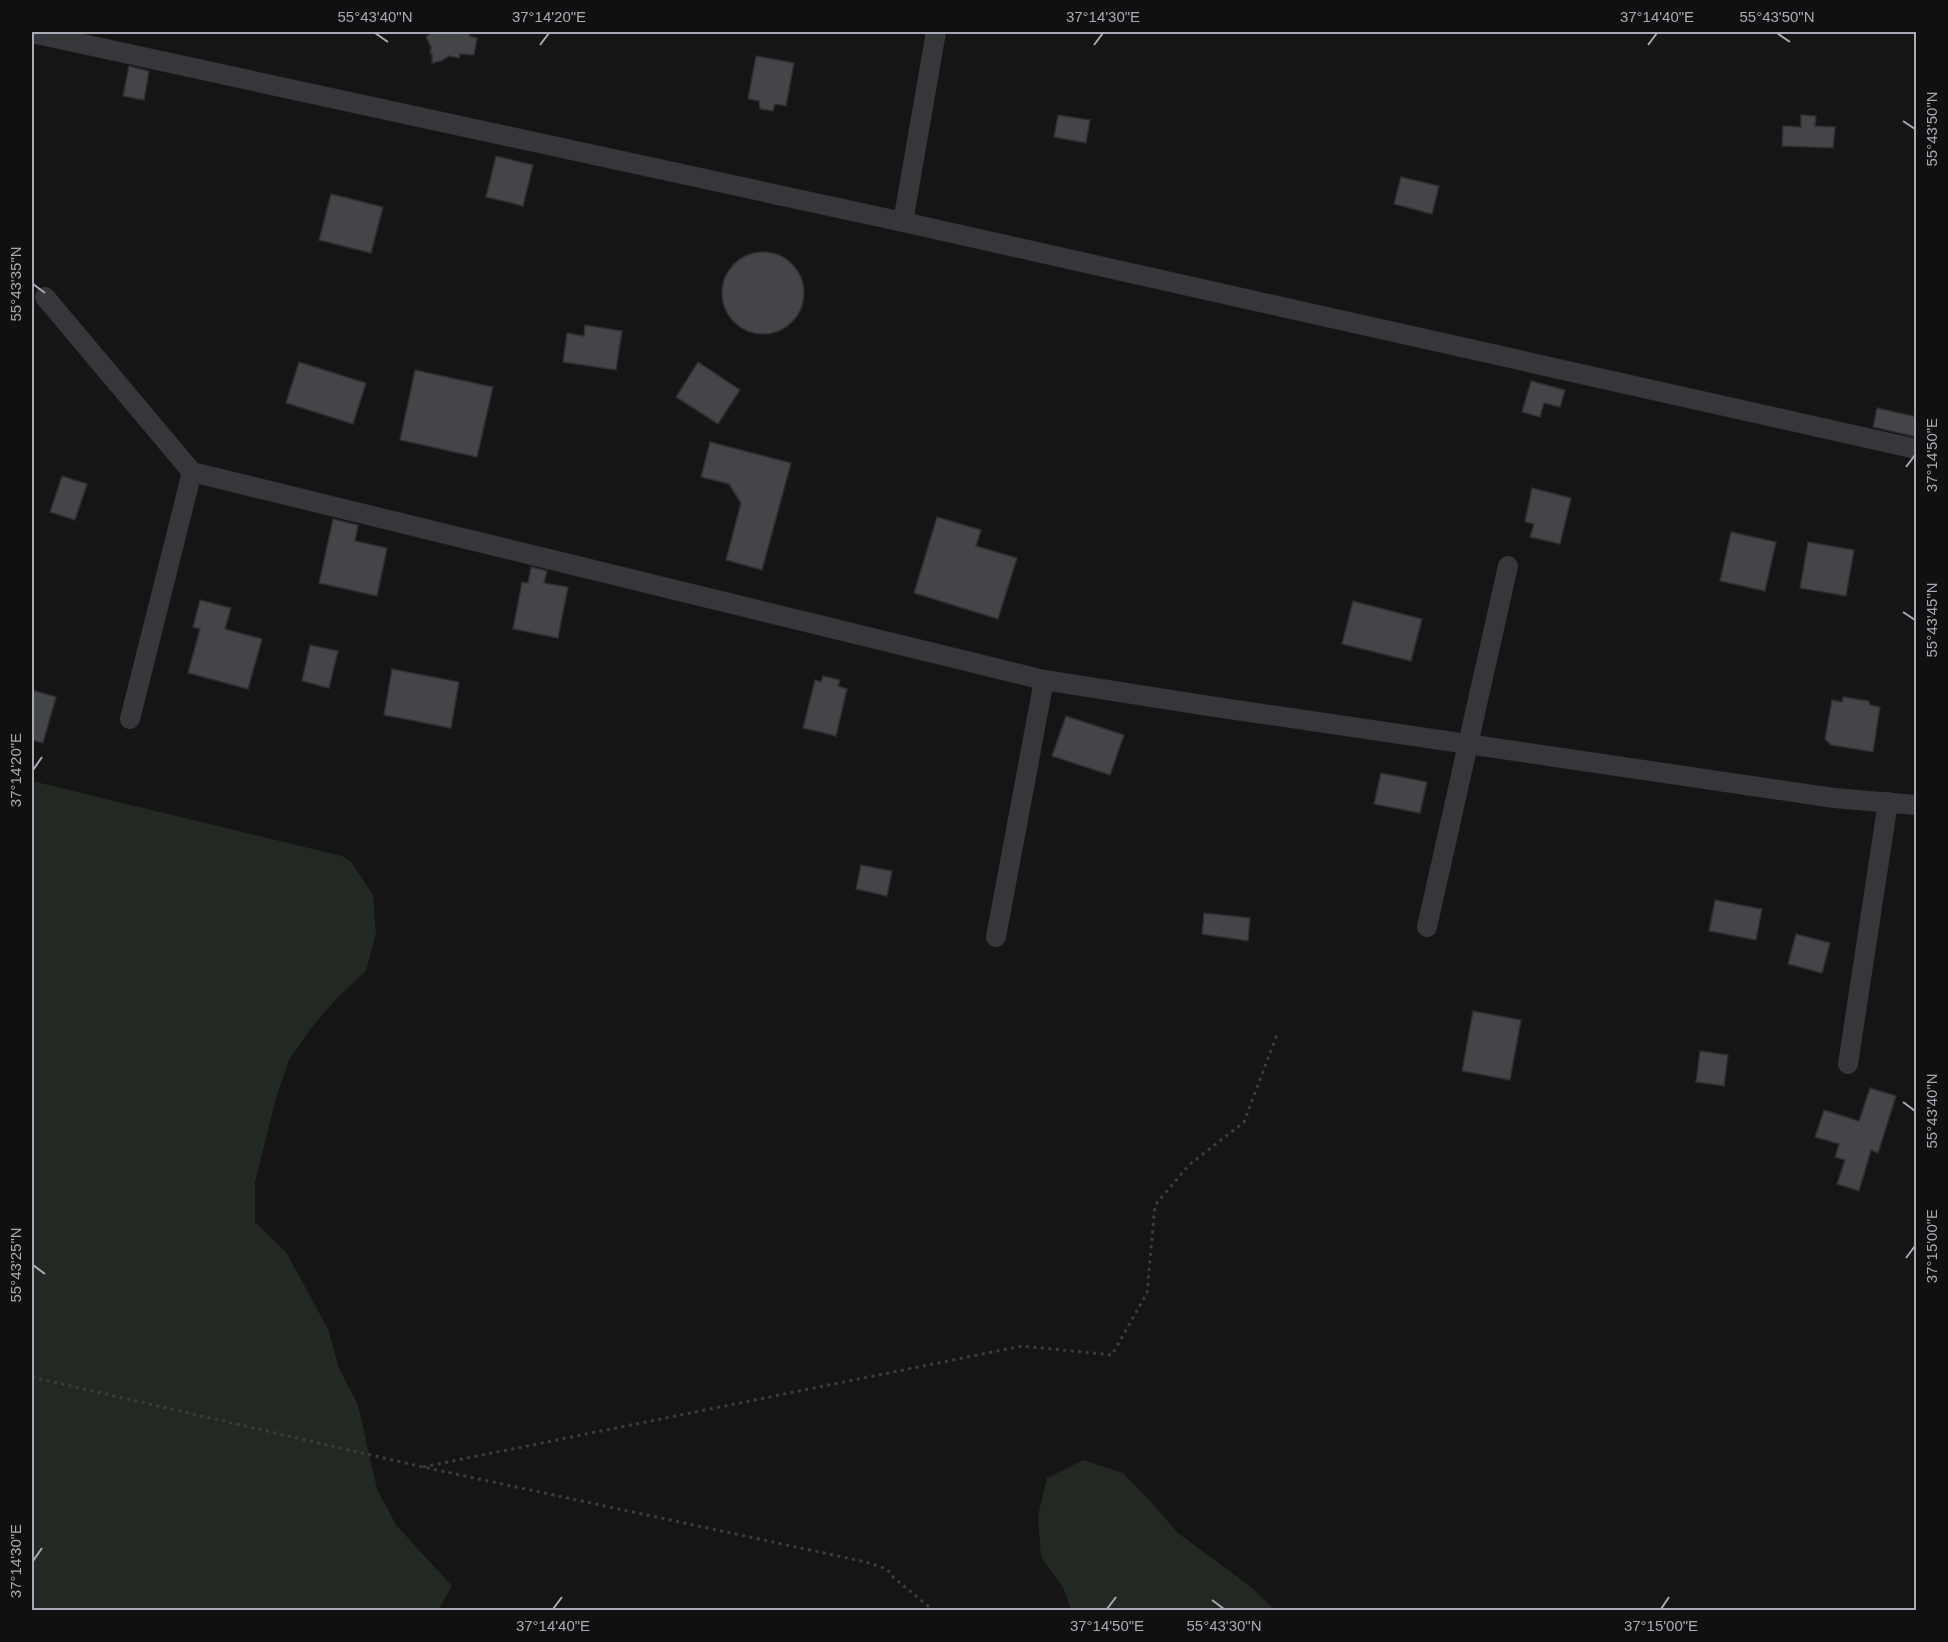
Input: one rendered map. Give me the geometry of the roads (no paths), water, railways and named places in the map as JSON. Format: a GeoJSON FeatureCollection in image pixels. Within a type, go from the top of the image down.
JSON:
{"type":"FeatureCollection","features":[{"type":"Feature","properties":{"kind":"street"},"geometry":{"type":"LineString","coordinates":[[903,222],[936,32]]}},
{"type":"Feature","properties":{"kind":"street"},"geometry":{"type":"LineString","coordinates":[[32,33],[903,222],[1917,449]]}},
{"type":"Feature","properties":{"kind":"street"},"geometry":{"type":"LineString","coordinates":[[45,297],[192,472],[1044,680],[1834,798],[1917,805]]}},
{"type":"Feature","properties":{"kind":"street"},"geometry":{"type":"LineString","coordinates":[[130,719],[192,472]]}},
{"type":"Feature","properties":{"kind":"street"},"geometry":{"type":"LineString","coordinates":[[1427,927],[1509,566]]}},
{"type":"Feature","properties":{"kind":"street"},"geometry":{"type":"LineString","coordinates":[[996,937],[1044,680]]}},
{"type":"Feature","properties":{"kind":"street"},"geometry":{"type":"LineString","coordinates":[[1848,1064],[1888,802]]}}]}
